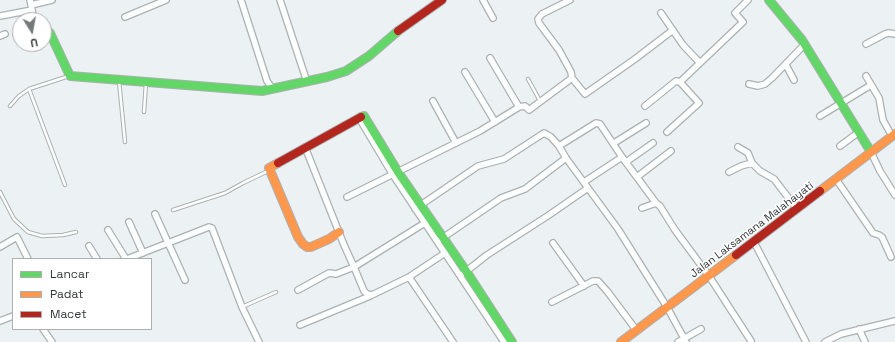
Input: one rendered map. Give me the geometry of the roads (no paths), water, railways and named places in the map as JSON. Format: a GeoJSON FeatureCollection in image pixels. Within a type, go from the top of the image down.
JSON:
{"type":"FeatureCollection","features":[{"type":"Feature","properties":{"kind":"main road"},"geometry":{"type":"LineString","coordinates":[[52,38],[70,76],[262,91],[307,82],[346,71],[358,64],[397,32],[442,0]]}},
{"type":"Feature","properties":{"kind":"main road"},"geometry":{"type":"LineString","coordinates":[[773,2],[805,44],[871,152]]}},
{"type":"Feature","properties":{"kind":"main road"},"geometry":{"type":"LineString","coordinates":[[339,232],[329,239],[311,247],[307,247],[303,244],[298,237],[269,168],[305,147],[365,116],[395,173],[512,342]]}},
{"type":"Feature","properties":{"kind":"main road","name":"Jalan Laksamana Malahayati"},"geometry":{"type":"LineString","coordinates":[[621,342],[894,135]]}},
{"type":"Feature","properties":{"kind":"street"},"geometry":{"type":"LineString","coordinates":[[0,16],[31,5],[52,0]]}},
{"type":"Feature","properties":{"kind":"street"},"geometry":{"type":"LineString","coordinates":[[125,17],[166,0]]}},
{"type":"Feature","properties":{"kind":"street"},"geometry":{"type":"LineString","coordinates":[[242,0],[268,81],[272,88]]}},
{"type":"Feature","properties":{"kind":"street"},"geometry":{"type":"LineString","coordinates":[[280,0],[307,82]]}},
{"type":"Feature","properties":{"kind":"street"},"geometry":{"type":"LineString","coordinates":[[483,0],[493,18]]}},
{"type":"Feature","properties":{"kind":"street"},"geometry":{"type":"LineString","coordinates":[[570,0],[540,15],[538,19],[539,23],[559,50],[571,72],[572,78],[585,94],[673,30]]}},
{"type":"Feature","properties":{"kind":"street"},"geometry":{"type":"LineString","coordinates":[[646,106],[676,81],[680,82],[743,22],[735,13],[748,0]]}},
{"type":"Feature","properties":{"kind":"street"},"geometry":{"type":"LineString","coordinates":[[661,13],[684,45],[700,63]]}},
{"type":"Feature","properties":{"kind":"street"},"geometry":{"type":"LineString","coordinates":[[866,44],[885,34],[895,34]]}},
{"type":"Feature","properties":{"kind":"street"},"geometry":{"type":"LineString","coordinates":[[749,84],[758,86],[762,85],[772,78],[805,44]]}},
{"type":"Feature","properties":{"kind":"street"},"geometry":{"type":"LineString","coordinates":[[490,58],[519,107]]}},
{"type":"Feature","properties":{"kind":"street"},"geometry":{"type":"LineString","coordinates":[[786,65],[794,80]]}},
{"type":"Feature","properties":{"kind":"street"},"geometry":{"type":"LineString","coordinates":[[465,72],[495,122]]}},
{"type":"Feature","properties":{"kind":"street"},"geometry":{"type":"LineString","coordinates":[[866,76],[881,104],[885,123],[894,135]]}},
{"type":"Feature","properties":{"kind":"street"},"geometry":{"type":"LineString","coordinates":[[347,196],[480,131],[519,107],[525,106],[529,110],[572,78]]}},
{"type":"Feature","properties":{"kind":"street"},"geometry":{"type":"LineString","coordinates":[[666,132],[699,104],[680,82]]}},
{"type":"Feature","properties":{"kind":"street"},"geometry":{"type":"LineString","coordinates":[[820,116],[871,85]]}},
{"type":"Feature","properties":{"kind":"street"},"geometry":{"type":"LineString","coordinates":[[433,101],[456,143]]}},
{"type":"Feature","properties":{"kind":"street"},"geometry":{"type":"LineString","coordinates":[[559,146],[596,123],[603,127],[624,160],[664,212],[675,230],[709,276],[751,341]]}},
{"type":"Feature","properties":{"kind":"street"},"geometry":{"type":"LineString","coordinates":[[614,143],[646,123]]}},
{"type":"Feature","properties":{"kind":"street"},"geometry":{"type":"LineString","coordinates":[[840,146],[859,132]]}},
{"type":"Feature","properties":{"kind":"street"},"geometry":{"type":"LineString","coordinates":[[418,207],[478,166],[504,160],[544,133],[551,137],[559,146],[566,158],[618,229],[667,307],[685,340]]}},
{"type":"Feature","properties":{"kind":"street"},"geometry":{"type":"LineString","coordinates":[[584,182],[653,143]]}},
{"type":"Feature","properties":{"kind":"street"},"geometry":{"type":"LineString","coordinates":[[305,147],[365,293],[370,296]]}},
{"type":"Feature","properties":{"kind":"street"},"geometry":{"type":"LineString","coordinates":[[738,147],[748,154],[752,164],[760,171],[774,179],[797,209]]}},
{"type":"Feature","properties":{"kind":"street"},"geometry":{"type":"LineString","coordinates":[[637,177],[671,151]]}},
{"type":"Feature","properties":{"kind":"street"},"geometry":{"type":"LineString","coordinates":[[871,152],[880,172],[895,195]]}},
{"type":"Feature","properties":{"kind":"street"},"geometry":{"type":"LineString","coordinates":[[504,342],[463,273],[445,253],[440,240],[501,198],[525,189],[566,158]]}},
{"type":"Feature","properties":{"kind":"street"},"geometry":{"type":"LineString","coordinates":[[729,172],[741,166],[752,164]]}},
{"type":"Feature","properties":{"kind":"street"},"geometry":{"type":"LineString","coordinates":[[836,179],[873,233],[882,237],[891,257]]}},
{"type":"Feature","properties":{"kind":"street"},"geometry":{"type":"LineString","coordinates":[[463,273],[588,188]]}},
{"type":"Feature","properties":{"kind":"street"},"geometry":{"type":"LineString","coordinates":[[642,208],[656,203]]}},
{"type":"Feature","properties":{"kind":"street"},"geometry":{"type":"LineString","coordinates":[[155,214],[186,280]]}},
{"type":"Feature","properties":{"kind":"street"},"geometry":{"type":"LineString","coordinates":[[298,290],[329,274],[336,274],[354,267],[427,221]]}},
{"type":"Feature","properties":{"kind":"street"},"geometry":{"type":"LineString","coordinates":[[129,222],[143,253]]}},
{"type":"Feature","properties":{"kind":"street"},"geometry":{"type":"LineString","coordinates":[[129,258],[209,227],[212,228],[242,307],[259,342]]}},
{"type":"Feature","properties":{"kind":"street"},"geometry":{"type":"LineString","coordinates":[[108,230],[125,258]]}},
{"type":"Feature","properties":{"kind":"street"},"geometry":{"type":"LineString","coordinates":[[0,247],[17,237],[28,258]]}},
{"type":"Feature","properties":{"kind":"street"},"geometry":{"type":"LineString","coordinates":[[754,242],[806,342]]}},
{"type":"Feature","properties":{"kind":"street"},"geometry":{"type":"LineString","coordinates":[[553,244],[584,286]]}},
{"type":"Feature","properties":{"kind":"street"},"geometry":{"type":"LineString","coordinates":[[89,246],[96,258]]}},
{"type":"Feature","properties":{"kind":"street"},"geometry":{"type":"LineString","coordinates":[[300,325],[370,296],[409,277],[445,253]]}},
{"type":"Feature","properties":{"kind":"street"},"geometry":{"type":"LineString","coordinates":[[409,277],[453,342]]}},
{"type":"Feature","properties":{"kind":"street"},"geometry":{"type":"LineString","coordinates":[[552,302],[596,280],[600,281],[637,330]]}},
{"type":"Feature","properties":{"kind":"street"},"geometry":{"type":"LineString","coordinates":[[0,321],[12,316]]}},
{"type":"Feature","properties":{"kind":"street"},"geometry":{"type":"LineString","coordinates":[[826,342],[842,334],[893,321],[895,328]]}},
{"type":"Feature","properties":{"kind":"street"},"geometry":{"type":"LineString","coordinates":[[678,342],[685,340],[701,329]]}},
{"type":"Feature","properties":{"kind":"street"},"geometry":{"type":"LineString","coordinates":[[859,329],[865,342]]}},
{"type":"Feature","properties":{"kind":"street"},"geometry":{"type":"LineString","coordinates":[[44,330],[52,342]]}},
{"type":"Feature","properties":{"kind":"lane"},"geometry":{"type":"LineString","coordinates":[[10,106],[19,96],[29,89],[70,76]]}},
{"type":"Feature","properties":{"kind":"lane"},"geometry":{"type":"LineString","coordinates":[[528,79],[540,102]]}},
{"type":"Feature","properties":{"kind":"lane"},"geometry":{"type":"LineString","coordinates":[[118,80],[125,142]]}},
{"type":"Feature","properties":{"kind":"lane"},"geometry":{"type":"LineString","coordinates":[[144,112],[146,82]]}},
{"type":"Feature","properties":{"kind":"lane"},"geometry":{"type":"LineString","coordinates":[[29,89],[65,185]]}},
{"type":"Feature","properties":{"kind":"lane"},"geometry":{"type":"LineString","coordinates":[[174,210],[225,193],[269,171]]}},
{"type":"Feature","properties":{"kind":"lane"},"geometry":{"type":"LineString","coordinates":[[0,192],[14,219],[28,232],[42,236],[63,235],[76,232]]}},
{"type":"Feature","properties":{"kind":"lane"},"geometry":{"type":"LineString","coordinates":[[242,307],[276,292]]}}]}
